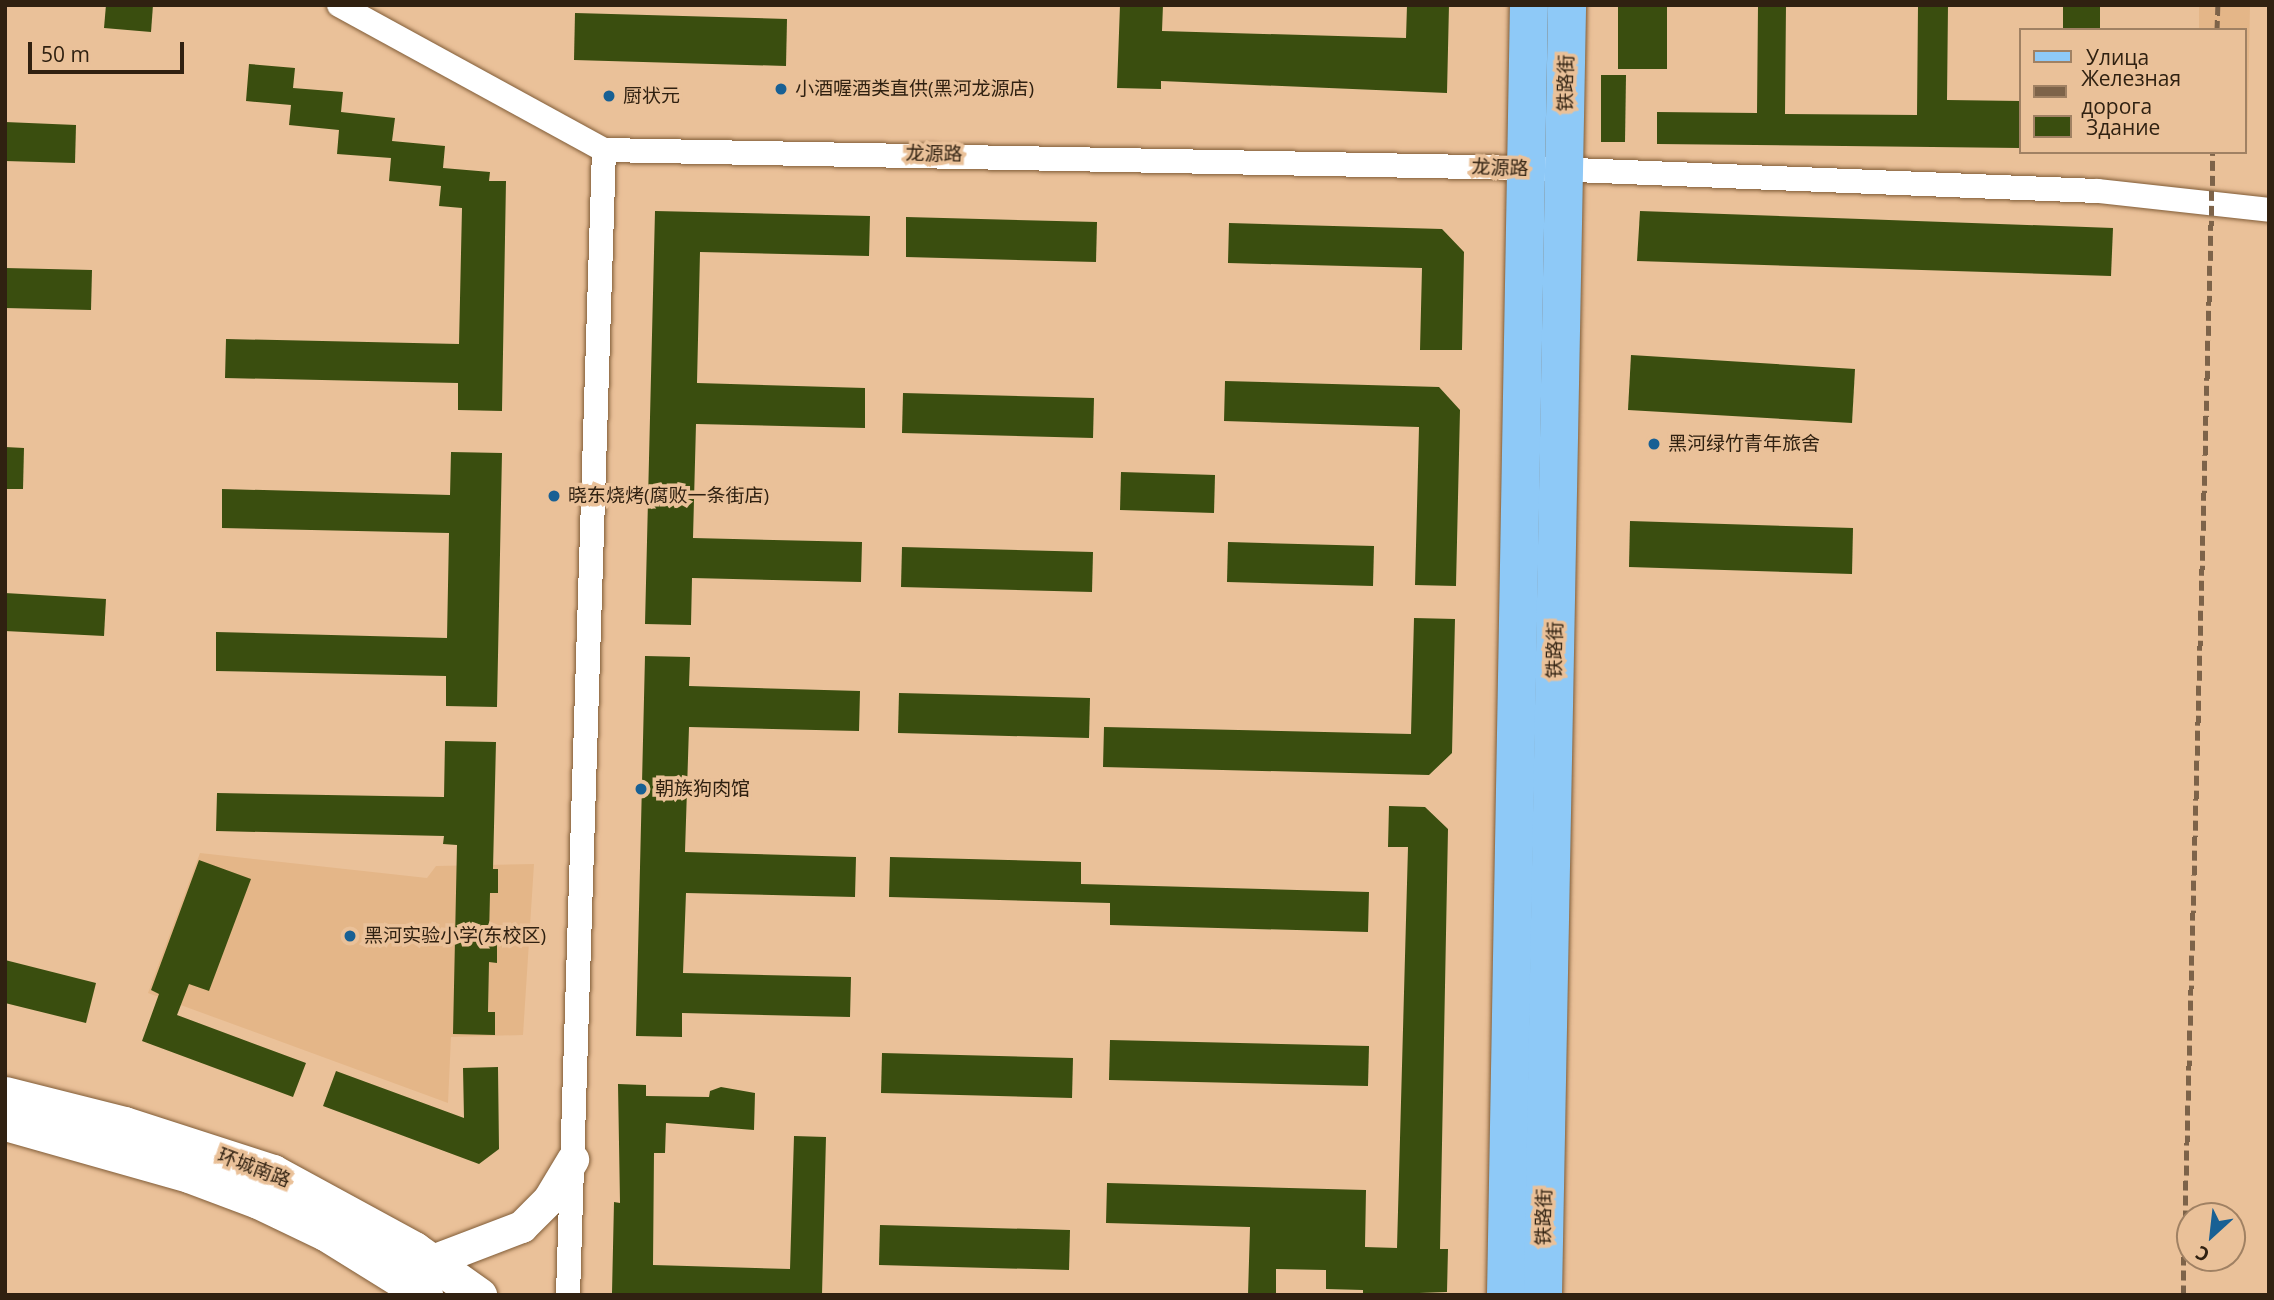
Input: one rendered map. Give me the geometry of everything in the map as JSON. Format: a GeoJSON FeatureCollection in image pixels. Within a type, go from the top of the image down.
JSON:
{"type":"FeatureCollection","features":[{"type":"Feature","properties":{"kind":"main road","name":"铁路街"},"geometry":{"type":"LineString","coordinates":[[1506,1295],[1529,5]]}},
{"type":"Feature","properties":{"kind":"main road","name":"铁路街"},"geometry":{"type":"LineString","coordinates":[[1543,1295],[1567,5]]}},
{"type":"Feature","properties":{"kind":"main road","name":"环城南路"},"geometry":{"type":"LineString","coordinates":[[5,1094],[124,1124],[272,1172],[434,1261],[479,1295]]}},
{"type":"Feature","properties":{"kind":"main road","name":"环城南路"},"geometry":{"type":"LineString","coordinates":[[5,1123],[141,1160],[247,1197],[325,1233],[396,1274],[425,1295]]}},
{"type":"Feature","properties":{"kind":"street","name":"龙源路"},"geometry":{"type":"LineString","coordinates":[[339,5],[604,149],[1525,168],[1565,173],[2098,191],[2269,210]]}},
{"type":"Feature","properties":{"kind":"street"},"geometry":{"type":"LineString","coordinates":[[568,1295],[604,149]]}},
{"type":"Feature","properties":{"kind":"street"},"geometry":{"type":"LineString","coordinates":[[396,1274],[522,1227],[549,1200],[573,1160]]}},
{"type":"Feature","properties":{"kind":"shaded area"},"geometry":{"type":"Polygon","coordinates":[[[2199,5],[2250,5],[2247,154],[2246,28],[2199,28],[2199,5]]]}},
{"type":"Feature","properties":{"kind":"shaded area","name":"黑河实验小学(东校区)"},"geometry":{"type":"Polygon","coordinates":[[[200,853],[427,878],[436,866],[534,864],[523,1035],[451,1037],[448,1103],[148,993],[200,853]]]}},
{"type":"Feature","properties":{"kind":"building"},"geometry":{"type":"Polygon","coordinates":[[[106,5],[153,5],[151,32],[104,28],[106,5]]]}},
{"type":"Feature","properties":{"kind":"building"},"geometry":{"type":"Polygon","coordinates":[[[1120,5],[1163,5],[1162,31],[1406,38],[1407,5],[1449,5],[1447,93],[1161,81],[1161,89],[1117,88],[1120,5]]]}},
{"type":"Feature","properties":{"kind":"building"},"geometry":{"type":"Polygon","coordinates":[[[1618,5],[1667,5],[1667,69],[1618,69],[1618,5]]]}},
{"type":"Feature","properties":{"kind":"building"},"geometry":{"type":"Polygon","coordinates":[[[1758,5],[1786,5],[1785,114],[1917,115],[1918,5],[1948,5],[1947,100],[2018,101],[2018,148],[1657,144],[1657,112],[1757,113],[1758,5]]]}},
{"type":"Feature","properties":{"kind":"building"},"geometry":{"type":"Polygon","coordinates":[[[2063,5],[2100,5],[2100,28],[2063,28],[2063,5]]]}},
{"type":"Feature","properties":{"kind":"building"},"geometry":{"type":"Polygon","coordinates":[[[575,13],[787,19],[786,66],[574,60],[575,13]]]}},
{"type":"Feature","properties":{"kind":"building"},"geometry":{"type":"Polygon","coordinates":[[[249,64],[295,68],[293,88],[343,92],[341,112],[395,118],[392,141],[445,146],[443,168],[490,172],[489,181],[506,181],[502,411],[458,410],[458,383],[225,378],[226,339],[459,344],[462,208],[439,206],[441,186],[389,181],[391,158],[337,154],[339,130],[289,125],[291,105],[246,101],[249,64]]]}},
{"type":"Feature","properties":{"kind":"building"},"geometry":{"type":"Polygon","coordinates":[[[1601,75],[1626,75],[1625,142],[1601,142],[1601,75]]]}},
{"type":"Feature","properties":{"kind":"building"},"geometry":{"type":"Polygon","coordinates":[[[5,122],[76,125],[75,163],[5,161],[5,122]]]}},
{"type":"Feature","properties":{"kind":"building"},"geometry":{"type":"Polygon","coordinates":[[[655,211],[870,216],[869,256],[700,252],[697,383],[865,388],[865,428],[696,424],[693,538],[862,542],[861,582],[692,578],[691,625],[645,624],[655,211]]]}},
{"type":"Feature","properties":{"kind":"building"},"geometry":{"type":"Polygon","coordinates":[[[1640,211],[2113,228],[2111,276],[1637,261],[1640,211]]]}},
{"type":"Feature","properties":{"kind":"building"},"geometry":{"type":"Polygon","coordinates":[[[906,217],[1097,222],[1096,262],[906,257],[906,217]]]}},
{"type":"Feature","properties":{"kind":"building"},"geometry":{"type":"Polygon","coordinates":[[[1229,223],[1442,229],[1464,252],[1462,350],[1420,350],[1422,268],[1228,263],[1229,223]]]}},
{"type":"Feature","properties":{"kind":"building"},"geometry":{"type":"Polygon","coordinates":[[[5,268],[92,270],[91,310],[5,308],[5,268]]]}},
{"type":"Feature","properties":{"kind":"building"},"geometry":{"type":"Polygon","coordinates":[[[1631,355],[1855,369],[1852,423],[1628,410],[1631,355]]]}},
{"type":"Feature","properties":{"kind":"building"},"geometry":{"type":"Polygon","coordinates":[[[1225,381],[1439,387],[1460,410],[1456,586],[1415,585],[1419,427],[1224,421],[1225,381]]]}},
{"type":"Feature","properties":{"kind":"building"},"geometry":{"type":"Polygon","coordinates":[[[903,393],[1094,398],[1093,438],[902,433],[903,393]]]}},
{"type":"Feature","properties":{"kind":"building"},"geometry":{"type":"Polygon","coordinates":[[[5,447],[24,448],[23,489],[5,489],[5,447]]]}},
{"type":"Feature","properties":{"kind":"building"},"geometry":{"type":"Polygon","coordinates":[[[451,452],[502,453],[497,707],[446,706],[446,676],[216,671],[216,632],[447,638],[449,533],[222,528],[222,489],[450,495],[451,452]]]}},
{"type":"Feature","properties":{"kind":"building"},"geometry":{"type":"Polygon","coordinates":[[[1121,472],[1215,475],[1214,513],[1120,510],[1121,472]]]}},
{"type":"Feature","properties":{"kind":"building"},"geometry":{"type":"Polygon","coordinates":[[[1630,521],[1853,528],[1852,574],[1629,567],[1630,521]]]}},
{"type":"Feature","properties":{"kind":"building"},"geometry":{"type":"Polygon","coordinates":[[[1228,542],[1374,546],[1373,586],[1227,582],[1228,542]]]}},
{"type":"Feature","properties":{"kind":"building"},"geometry":{"type":"Polygon","coordinates":[[[902,547],[1093,552],[1092,592],[901,587],[902,547]]]}},
{"type":"Feature","properties":{"kind":"building"},"geometry":{"type":"Polygon","coordinates":[[[5,593],[106,599],[104,636],[5,631],[5,593]]]}},
{"type":"Feature","properties":{"kind":"building"},"geometry":{"type":"Polygon","coordinates":[[[1414,618],[1455,619],[1452,753],[1429,775],[1103,767],[1104,727],[1411,734],[1414,618]]]}},
{"type":"Feature","properties":{"kind":"building"},"geometry":{"type":"Polygon","coordinates":[[[645,656],[690,657],[689,686],[860,691],[859,731],[689,727],[685,852],[856,857],[855,897],[686,893],[683,973],[851,977],[850,1017],[682,1013],[682,1037],[636,1036],[645,656]]]}},
{"type":"Feature","properties":{"kind":"building"},"geometry":{"type":"Polygon","coordinates":[[[899,693],[1090,698],[1089,738],[898,733],[899,693]]]}},
{"type":"Feature","properties":{"kind":"building"},"geometry":{"type":"Polygon","coordinates":[[[445,741],[496,742],[493,869],[498,869],[498,893],[490,893],[489,937],[497,938],[497,963],[489,962],[488,1012],[495,1012],[495,1035],[453,1034],[457,845],[443,844],[444,836],[216,831],[217,793],[444,797],[445,741]]]}},
{"type":"Feature","properties":{"kind":"building"},"geometry":{"type":"Polygon","coordinates":[[[1389,806],[1425,807],[1448,829],[1440,1249],[1448,1249],[1447,1292],[1363,1295],[1363,1290],[1326,1289],[1326,1270],[1276,1269],[1276,1295],[1248,1295],[1250,1227],[1106,1223],[1107,1183],[1366,1190],[1365,1247],[1397,1248],[1408,847],[1388,847],[1389,806]]]}},
{"type":"Feature","properties":{"kind":"building"},"geometry":{"type":"Polygon","coordinates":[[[890,857],[1081,862],[1081,884],[1369,892],[1368,932],[1110,925],[1110,903],[889,897],[890,857]]]}},
{"type":"Feature","properties":{"kind":"building"},"geometry":{"type":"Polygon","coordinates":[[[199,860],[251,879],[209,991],[189,984],[177,1015],[306,1063],[293,1097],[142,1041],[159,994],[151,990],[199,860]]]}},
{"type":"Feature","properties":{"kind":"building"},"geometry":{"type":"Polygon","coordinates":[[[5,960],[96,983],[86,1023],[5,1003],[5,960]]]}},
{"type":"Feature","properties":{"kind":"building"},"geometry":{"type":"Polygon","coordinates":[[[1110,1040],[1369,1046],[1368,1086],[1109,1080],[1110,1040]]]}},
{"type":"Feature","properties":{"kind":"building"},"geometry":{"type":"Polygon","coordinates":[[[882,1053],[1073,1058],[1072,1098],[881,1093],[882,1053]]]}},
{"type":"Feature","properties":{"kind":"building"},"geometry":{"type":"Polygon","coordinates":[[[498,1067],[499,1149],[479,1164],[323,1106],[336,1071],[464,1118],[463,1068],[498,1067]]]}},
{"type":"Feature","properties":{"kind":"building"},"geometry":{"type":"Polygon","coordinates":[[[618,1084],[646,1085],[646,1096],[709,1097],[710,1091],[721,1087],[755,1093],[754,1130],[666,1123],[665,1153],[654,1153],[653,1265],[790,1269],[794,1136],[826,1137],[822,1295],[612,1293],[614,1202],[620,1203],[618,1084]]]}},
{"type":"Feature","properties":{"kind":"building"},"geometry":{"type":"Polygon","coordinates":[[[880,1225],[1070,1230],[1069,1270],[879,1265],[880,1225]]]}},
{"type":"Feature","properties":{"kind":"railway"},"geometry":{"type":"LineString","coordinates":[[2217,28],[2218,5]]}},
{"type":"Feature","properties":{"kind":"railway"},"geometry":{"type":"LineString","coordinates":[[2183,1295],[2213,154]]}},
{"type":"Feature","properties":{"kind":"place","name":"小酒喔酒类直供(黑河龙源店)"},"geometry":{"type":"Point","coordinates":[781,89]}},
{"type":"Feature","properties":{"kind":"place","name":"厨状元"},"geometry":{"type":"Point","coordinates":[609,96]}},
{"type":"Feature","properties":{"kind":"place","name":"黑河绿竹青年旅舍"},"geometry":{"type":"Point","coordinates":[1654,444]}},
{"type":"Feature","properties":{"kind":"place","name":"晓东烧烤(腐败一条街店)"},"geometry":{"type":"Point","coordinates":[554,496]}},
{"type":"Feature","properties":{"kind":"place","name":"朝族狗肉馆"},"geometry":{"type":"Point","coordinates":[641,789]}},
{"type":"Feature","properties":{"kind":"place","name":"黑河实验小学(东校区)"},"geometry":{"type":"Point","coordinates":[350,936]}}]}
